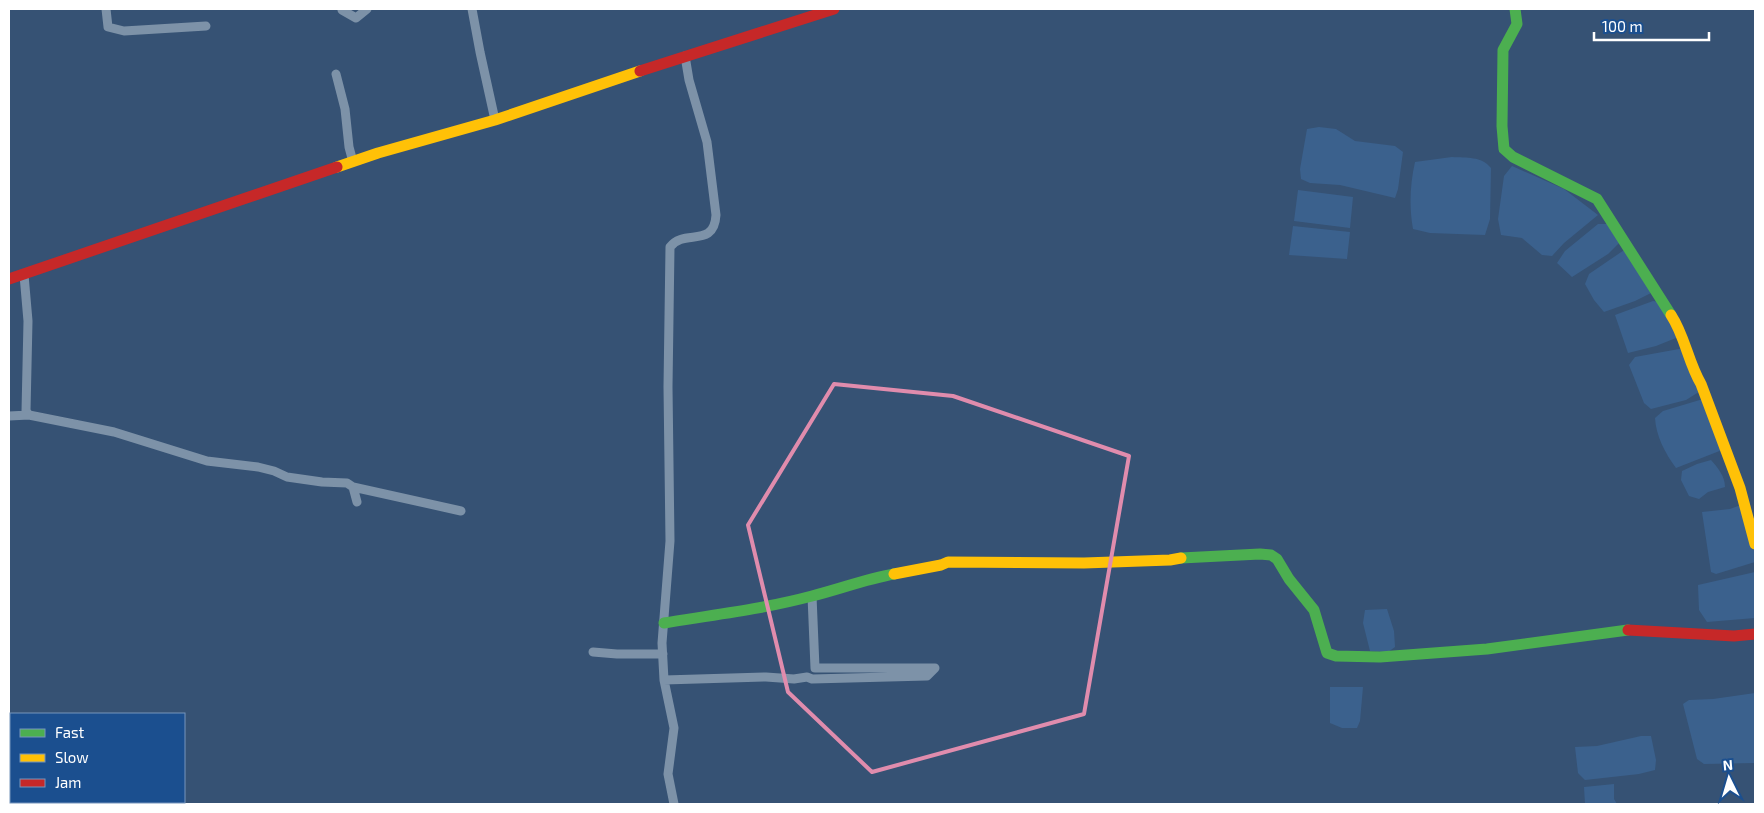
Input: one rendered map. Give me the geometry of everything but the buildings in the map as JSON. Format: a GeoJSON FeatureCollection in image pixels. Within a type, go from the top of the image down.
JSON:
{"type":"FeatureCollection","features":[{"type":"Feature","properties":{"kind":"street"},"geometry":{"type":"LineString","coordinates":[[106,9],[108,27],[124,32],[206,26]]}},
{"type":"Feature","properties":{"kind":"street"},"geometry":{"type":"LineString","coordinates":[[342,10],[356,18],[366,9]]}},
{"type":"Feature","properties":{"kind":"street"},"geometry":{"type":"LineString","coordinates":[[472,9],[495,120]]}},
{"type":"Feature","properties":{"kind":"street"},"geometry":{"type":"LineString","coordinates":[[9,279],[353,162],[495,120],[685,56],[834,9]]}},
{"type":"Feature","properties":{"kind":"street"},"geometry":{"type":"LineString","coordinates":[[1515,9],[1517,24],[1503,50],[1502,126],[1504,150],[1513,157],[1597,199],[1679,328],[1693,370],[1701,384],[1740,488],[1755,544]]}},
{"type":"Feature","properties":{"kind":"street"},"geometry":{"type":"LineString","coordinates":[[674,804],[668,774],[674,728],[664,680],[663,654],[670,541],[668,387],[670,247],[679,240],[702,236],[716,226],[707,142],[689,80],[685,56]]}},
{"type":"Feature","properties":{"kind":"street"},"geometry":{"type":"LineString","coordinates":[[336,74],[345,109],[349,147],[353,162]]}},
{"type":"Feature","properties":{"kind":"street"},"geometry":{"type":"LineString","coordinates":[[24,275],[28,321],[26,411],[29,415]]}},
{"type":"Feature","properties":{"kind":"street"},"geometry":{"type":"LineString","coordinates":[[9,416],[29,415],[114,432],[208,461],[258,467],[287,477],[347,483],[353,487],[461,511]]}},
{"type":"Feature","properties":{"kind":"street"},"geometry":{"type":"LineString","coordinates":[[353,487],[357,502]]}},
{"type":"Feature","properties":{"kind":"street"},"geometry":{"type":"LineString","coordinates":[[664,623],[753,609],[812,596],[876,577],[941,565],[948,562],[1084,563],[1260,554],[1271,555],[1277,559],[1289,579],[1314,610],[1327,654],[1336,656],[1380,657],[1487,649],[1632,630],[1734,636],[1755,634]]}},
{"type":"Feature","properties":{"kind":"street"},"geometry":{"type":"LineString","coordinates":[[664,680],[927,676],[935,668],[815,668],[812,596]]}},
{"type":"Feature","properties":{"kind":"street"},"geometry":{"type":"LineString","coordinates":[[593,652],[663,654]]}},
{"type":"Feature","properties":{"kind":"highlighted area"},"geometry":{"type":"Polygon","coordinates":[[[834,384],[953,396],[1129,456],[1084,714],[872,772],[788,692],[748,525],[834,384]]]}},
{"type":"Feature","properties":{"kind":"water"},"geometry":{"type":"Polygon","coordinates":[[[1319,127],[1336,129],[1355,141],[1395,146],[1403,152],[1395,198],[1340,185],[1310,183],[1301,179],[1300,169],[1307,129],[1319,127]]]}},
{"type":"Feature","properties":{"kind":"water"},"geometry":{"type":"Polygon","coordinates":[[[1452,157],[1483,161],[1491,168],[1490,219],[1485,235],[1430,233],[1413,229],[1411,195],[1415,162],[1452,157]]]}},
{"type":"Feature","properties":{"kind":"water"},"geometry":{"type":"Polygon","coordinates":[[[1512,166],[1564,189],[1598,215],[1564,243],[1552,256],[1542,255],[1522,238],[1501,235],[1498,219],[1504,176],[1512,166]]]}},
{"type":"Feature","properties":{"kind":"water"},"geometry":{"type":"Polygon","coordinates":[[[1298,190],[1353,197],[1350,228],[1294,221],[1298,190]]]}},
{"type":"Feature","properties":{"kind":"water"},"geometry":{"type":"Polygon","coordinates":[[[1598,224],[1608,224],[1621,241],[1608,254],[1572,277],[1557,263],[1565,251],[1598,224]]]}},
{"type":"Feature","properties":{"kind":"water"},"geometry":{"type":"Polygon","coordinates":[[[1293,226],[1350,232],[1347,259],[1289,255],[1293,226]]]}},
{"type":"Feature","properties":{"kind":"water"},"geometry":{"type":"Polygon","coordinates":[[[1630,246],[1655,291],[1635,301],[1604,312],[1594,300],[1585,284],[1589,274],[1630,246]]]}},
{"type":"Feature","properties":{"kind":"water"},"geometry":{"type":"Polygon","coordinates":[[[1653,301],[1665,303],[1681,336],[1656,346],[1628,353],[1615,315],[1653,301]]]}},
{"type":"Feature","properties":{"kind":"water"},"geometry":{"type":"Polygon","coordinates":[[[1679,349],[1689,350],[1702,390],[1686,400],[1651,409],[1644,403],[1629,365],[1635,357],[1679,349]]]}},
{"type":"Feature","properties":{"kind":"water"},"geometry":{"type":"Polygon","coordinates":[[[1703,399],[1722,450],[1676,468],[1662,444],[1655,418],[1663,411],[1703,399]]]}},
{"type":"Feature","properties":{"kind":"water"},"geometry":{"type":"Polygon","coordinates":[[[1711,460],[1719,469],[1725,487],[1708,492],[1699,499],[1689,496],[1681,480],[1682,471],[1711,460]]]}},
{"type":"Feature","properties":{"kind":"water"},"geometry":{"type":"Polygon","coordinates":[[[1746,503],[1755,528],[1755,562],[1716,574],[1711,572],[1702,512],[1730,509],[1746,503]]]}},
{"type":"Feature","properties":{"kind":"water"},"geometry":{"type":"Polygon","coordinates":[[[1755,572],[1755,618],[1707,622],[1699,610],[1698,585],[1755,572]]]}},
{"type":"Feature","properties":{"kind":"water"},"geometry":{"type":"Polygon","coordinates":[[[1387,609],[1394,631],[1395,647],[1388,652],[1370,651],[1363,623],[1365,610],[1387,609]]]}},
{"type":"Feature","properties":{"kind":"water"},"geometry":{"type":"Polygon","coordinates":[[[1330,687],[1363,687],[1360,721],[1357,728],[1342,728],[1330,723],[1330,687]]]}},
{"type":"Feature","properties":{"kind":"water"},"geometry":{"type":"Polygon","coordinates":[[[1755,693],[1755,763],[1704,764],[1697,759],[1683,704],[1689,700],[1713,699],[1755,693]]]}},
{"type":"Feature","properties":{"kind":"water"},"geometry":{"type":"Polygon","coordinates":[[[1641,736],[1651,736],[1656,760],[1655,770],[1639,774],[1585,780],[1578,773],[1575,747],[1597,746],[1641,736]]]}},
{"type":"Feature","properties":{"kind":"water"},"geometry":{"type":"Polygon","coordinates":[[[1614,784],[1614,799],[1617,804],[1585,804],[1584,787],[1614,784]]]}},
{"type":"Feature","properties":{"kind":"traffic: fast"},"geometry":{"type":"LineString","coordinates":[[1515,9],[1517,24],[1503,50],[1502,126],[1504,149],[1513,157],[1597,199],[1671,315]]}},
{"type":"Feature","properties":{"kind":"traffic: fast"},"geometry":{"type":"LineString","coordinates":[[1181,558],[1271,555],[1277,559],[1289,579],[1314,610],[1327,653],[1336,656],[1380,657],[1487,649],[1628,630]]}},
{"type":"Feature","properties":{"kind":"traffic: fast"},"geometry":{"type":"LineString","coordinates":[[664,623],[775,605],[894,574]]}},
{"type":"Feature","properties":{"kind":"traffic: slow"},"geometry":{"type":"LineString","coordinates":[[337,167],[378,153],[495,120],[640,71]]}},
{"type":"Feature","properties":{"kind":"traffic: slow"},"geometry":{"type":"LineString","coordinates":[[1671,315],[1701,384],[1740,488],[1755,544]]}},
{"type":"Feature","properties":{"kind":"traffic: slow"},"geometry":{"type":"LineString","coordinates":[[894,574],[948,562],[1084,563],[1181,558]]}},
{"type":"Feature","properties":{"kind":"traffic: jam"},"geometry":{"type":"LineString","coordinates":[[640,71],[834,9]]}},
{"type":"Feature","properties":{"kind":"traffic: jam"},"geometry":{"type":"LineString","coordinates":[[9,279],[337,167]]}},
{"type":"Feature","properties":{"kind":"traffic: jam"},"geometry":{"type":"LineString","coordinates":[[1628,630],[1734,636],[1755,634]]}}]}
